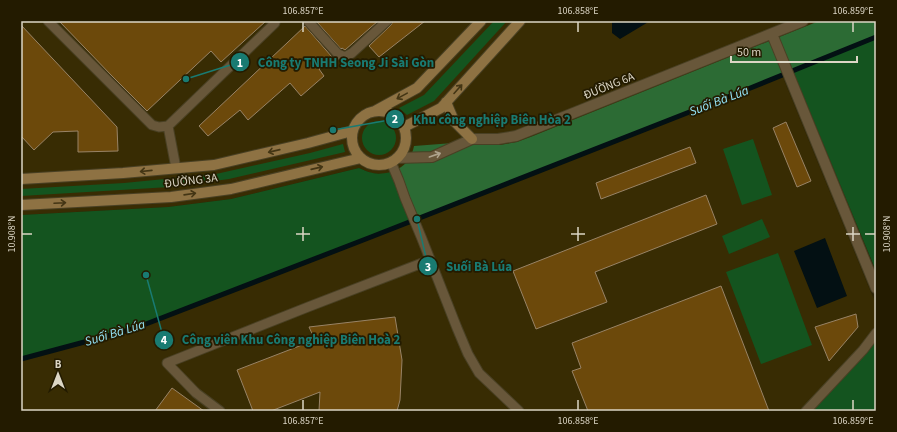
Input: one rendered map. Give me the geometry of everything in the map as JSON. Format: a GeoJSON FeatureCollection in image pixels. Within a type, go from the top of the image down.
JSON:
{"type":"FeatureCollection","features":[{"type":"Feature","properties":{"kind":"street"},"geometry":{"type":"LineString","coordinates":[[374,111],[383,111],[392,114],[399,120],[404,127],[406,140],[404,147],[394,160],[384,164],[375,165],[361,158],[353,146],[352,132],[355,124],[360,118],[417,88],[481,21]]}},
{"type":"Feature","properties":{"kind":"street"},"geometry":{"type":"LineString","coordinates":[[404,127],[441,108],[520,21]]}},
{"type":"Feature","properties":{"kind":"street","name":"ĐƯỜNG 6A"},"geometry":{"type":"LineString","coordinates":[[394,160],[432,157],[472,139],[498,139],[521,134],[803,21]]}},
{"type":"Feature","properties":{"kind":"street"},"geometry":{"type":"LineString","coordinates":[[772,34],[876,288]]}},
{"type":"Feature","properties":{"kind":"street"},"geometry":{"type":"LineString","coordinates":[[446,102],[454,121],[472,139]]}},
{"type":"Feature","properties":{"kind":"street","name":"ĐƯỜNG 3A"},"geometry":{"type":"LineString","coordinates":[[21,179],[123,174],[214,165],[308,144],[352,132]]}},
{"type":"Feature","properties":{"kind":"street","name":"ĐƯỜNG 3A"},"geometry":{"type":"LineString","coordinates":[[21,205],[171,197],[230,189],[361,158]]}},
{"type":"Feature","properties":{"kind":"lane"},"geometry":{"type":"LineString","coordinates":[[48,21],[152,125],[159,127],[168,126],[275,23],[275,21]]}},
{"type":"Feature","properties":{"kind":"lane"},"geometry":{"type":"LineString","coordinates":[[308,21],[338,54],[345,57],[352,53],[387,21]]}},
{"type":"Feature","properties":{"kind":"lane"},"geometry":{"type":"LineString","coordinates":[[168,126],[176,168]]}},
{"type":"Feature","properties":{"kind":"lane"},"geometry":{"type":"LineString","coordinates":[[394,160],[405,198],[468,354],[479,373],[519,411]]}},
{"type":"Feature","properties":{"kind":"lane"},"geometry":{"type":"LineString","coordinates":[[220,411],[196,393],[167,363],[430,260]]}},
{"type":"Feature","properties":{"kind":"lane"},"geometry":{"type":"LineString","coordinates":[[806,411],[863,350],[876,333]]}},
{"type":"Feature","properties":{"kind":"shaded area"},"geometry":{"type":"Polygon","coordinates":[[[21,21],[876,21],[876,37],[782,75],[876,303],[876,327],[857,350],[800,411],[525,411],[482,371],[466,360],[475,376],[513,411],[21,411],[21,359],[133,329],[410,221],[382,174],[371,173],[359,168],[231,199],[168,207],[21,215],[21,21]]]}},
{"type":"Feature","properties":{"kind":"shaded area"},"geometry":{"type":"Polygon","coordinates":[[[612,21],[650,21],[620,39],[612,33],[612,21]]]}},
{"type":"Feature","properties":{"kind":"shaded area"},"geometry":{"type":"Polygon","coordinates":[[[825,238],[847,296],[817,308],[794,251],[825,238]]]}},
{"type":"Feature","properties":{"kind":"green space"},"geometry":{"type":"Polygon","coordinates":[[[494,21],[507,21],[434,101],[407,115],[399,108],[424,95],[494,21]]]}},
{"type":"Feature","properties":{"kind":"green space"},"geometry":{"type":"Polygon","coordinates":[[[819,21],[876,21],[876,37],[417,219],[398,169],[409,159],[414,146],[453,143],[500,145],[517,142],[819,21]]]}},
{"type":"Feature","properties":{"kind":"green space"},"geometry":{"type":"Polygon","coordinates":[[[876,37],[876,271],[793,71],[876,37]]]}},
{"type":"Feature","properties":{"kind":"green space"},"geometry":{"type":"Polygon","coordinates":[[[376,121],[382,121],[386,122],[393,128],[396,138],[395,145],[389,152],[382,155],[376,155],[372,154],[365,148],[362,141],[362,135],[363,131],[369,124],[376,121]]]}},
{"type":"Feature","properties":{"kind":"green space"},"geometry":{"type":"Polygon","coordinates":[[[753,139],[772,195],[742,205],[723,149],[753,139]]]}},
{"type":"Feature","properties":{"kind":"green space"},"geometry":{"type":"Polygon","coordinates":[[[343,144],[345,152],[229,179],[170,187],[21,196],[21,189],[124,183],[216,174],[343,144]]]}},
{"type":"Feature","properties":{"kind":"green space"},"geometry":{"type":"Polygon","coordinates":[[[359,168],[375,173],[391,172],[411,221],[133,329],[21,359],[21,215],[168,207],[231,199],[359,168]]]}},
{"type":"Feature","properties":{"kind":"green space"},"geometry":{"type":"Polygon","coordinates":[[[762,219],[770,237],[729,254],[722,236],[762,219]]]}},
{"type":"Feature","properties":{"kind":"green space"},"geometry":{"type":"Polygon","coordinates":[[[778,253],[812,345],[761,364],[726,272],[778,253]]]}},
{"type":"Feature","properties":{"kind":"green space"},"geometry":{"type":"Polygon","coordinates":[[[876,339],[876,411],[811,411],[876,339]]]}},
{"type":"Feature","properties":{"kind":"building"},"geometry":{"type":"Polygon","coordinates":[[[59,21],[266,21],[221,62],[211,51],[147,111],[59,21]]]}},
{"type":"Feature","properties":{"kind":"building"},"geometry":{"type":"Polygon","coordinates":[[[316,21],[378,21],[345,50],[342,48],[341,49],[316,21]]]}},
{"type":"Feature","properties":{"kind":"building"},"geometry":{"type":"Polygon","coordinates":[[[393,21],[425,21],[379,57],[369,46],[391,25],[393,21]]]}},
{"type":"Feature","properties":{"kind":"building"},"geometry":{"type":"Polygon","coordinates":[[[21,25],[117,127],[118,151],[78,152],[78,131],[53,132],[34,150],[21,136],[21,25]]]}},
{"type":"Feature","properties":{"kind":"building"},"geometry":{"type":"Polygon","coordinates":[[[305,26],[332,57],[319,69],[324,76],[301,96],[290,83],[248,120],[240,110],[208,136],[199,126],[305,26]]]}},
{"type":"Feature","properties":{"kind":"building"},"geometry":{"type":"Polygon","coordinates":[[[786,122],[811,181],[797,187],[773,128],[786,122]]]}},
{"type":"Feature","properties":{"kind":"building"},"geometry":{"type":"Polygon","coordinates":[[[690,147],[696,163],[601,199],[596,183],[690,147]]]}},
{"type":"Feature","properties":{"kind":"building"},"geometry":{"type":"Polygon","coordinates":[[[706,195],[717,224],[595,272],[607,302],[536,329],[513,271],[706,195]]]}},
{"type":"Feature","properties":{"kind":"building"},"geometry":{"type":"Polygon","coordinates":[[[721,286],[769,411],[588,411],[572,371],[581,368],[572,343],[721,286]]]}},
{"type":"Feature","properties":{"kind":"building"},"geometry":{"type":"Polygon","coordinates":[[[856,314],[858,327],[829,361],[815,327],[856,314]]]}},
{"type":"Feature","properties":{"kind":"building"},"geometry":{"type":"Polygon","coordinates":[[[395,317],[402,360],[400,400],[397,411],[319,411],[320,392],[271,411],[253,411],[237,370],[315,340],[309,327],[395,317]]]}},
{"type":"Feature","properties":{"kind":"building"},"geometry":{"type":"Polygon","coordinates":[[[172,388],[204,411],[155,411],[172,388]]]}},
{"type":"Feature","properties":{"kind":"waterway","name":"Suối Bà Lúa"},"geometry":{"type":"LineString","coordinates":[[21,359],[133,329],[743,91],[876,37]]}},
{"type":"Feature","properties":{"kind":"place","name":"Công ty TNHH Seong Ji Sài Gòn"},"geometry":{"type":"Point","coordinates":[186,79]}},
{"type":"Feature","properties":{"kind":"place","name":"Khu công nghiệp Biên Hòa 2"},"geometry":{"type":"Point","coordinates":[333,130]}},
{"type":"Feature","properties":{"kind":"place","name":"Suối Bà Lúa"},"geometry":{"type":"Point","coordinates":[417,219]}},
{"type":"Feature","properties":{"kind":"place","name":"Công viên Khu Công nghiệp Biên Hoà 2"},"geometry":{"type":"Point","coordinates":[146,275]}}]}
